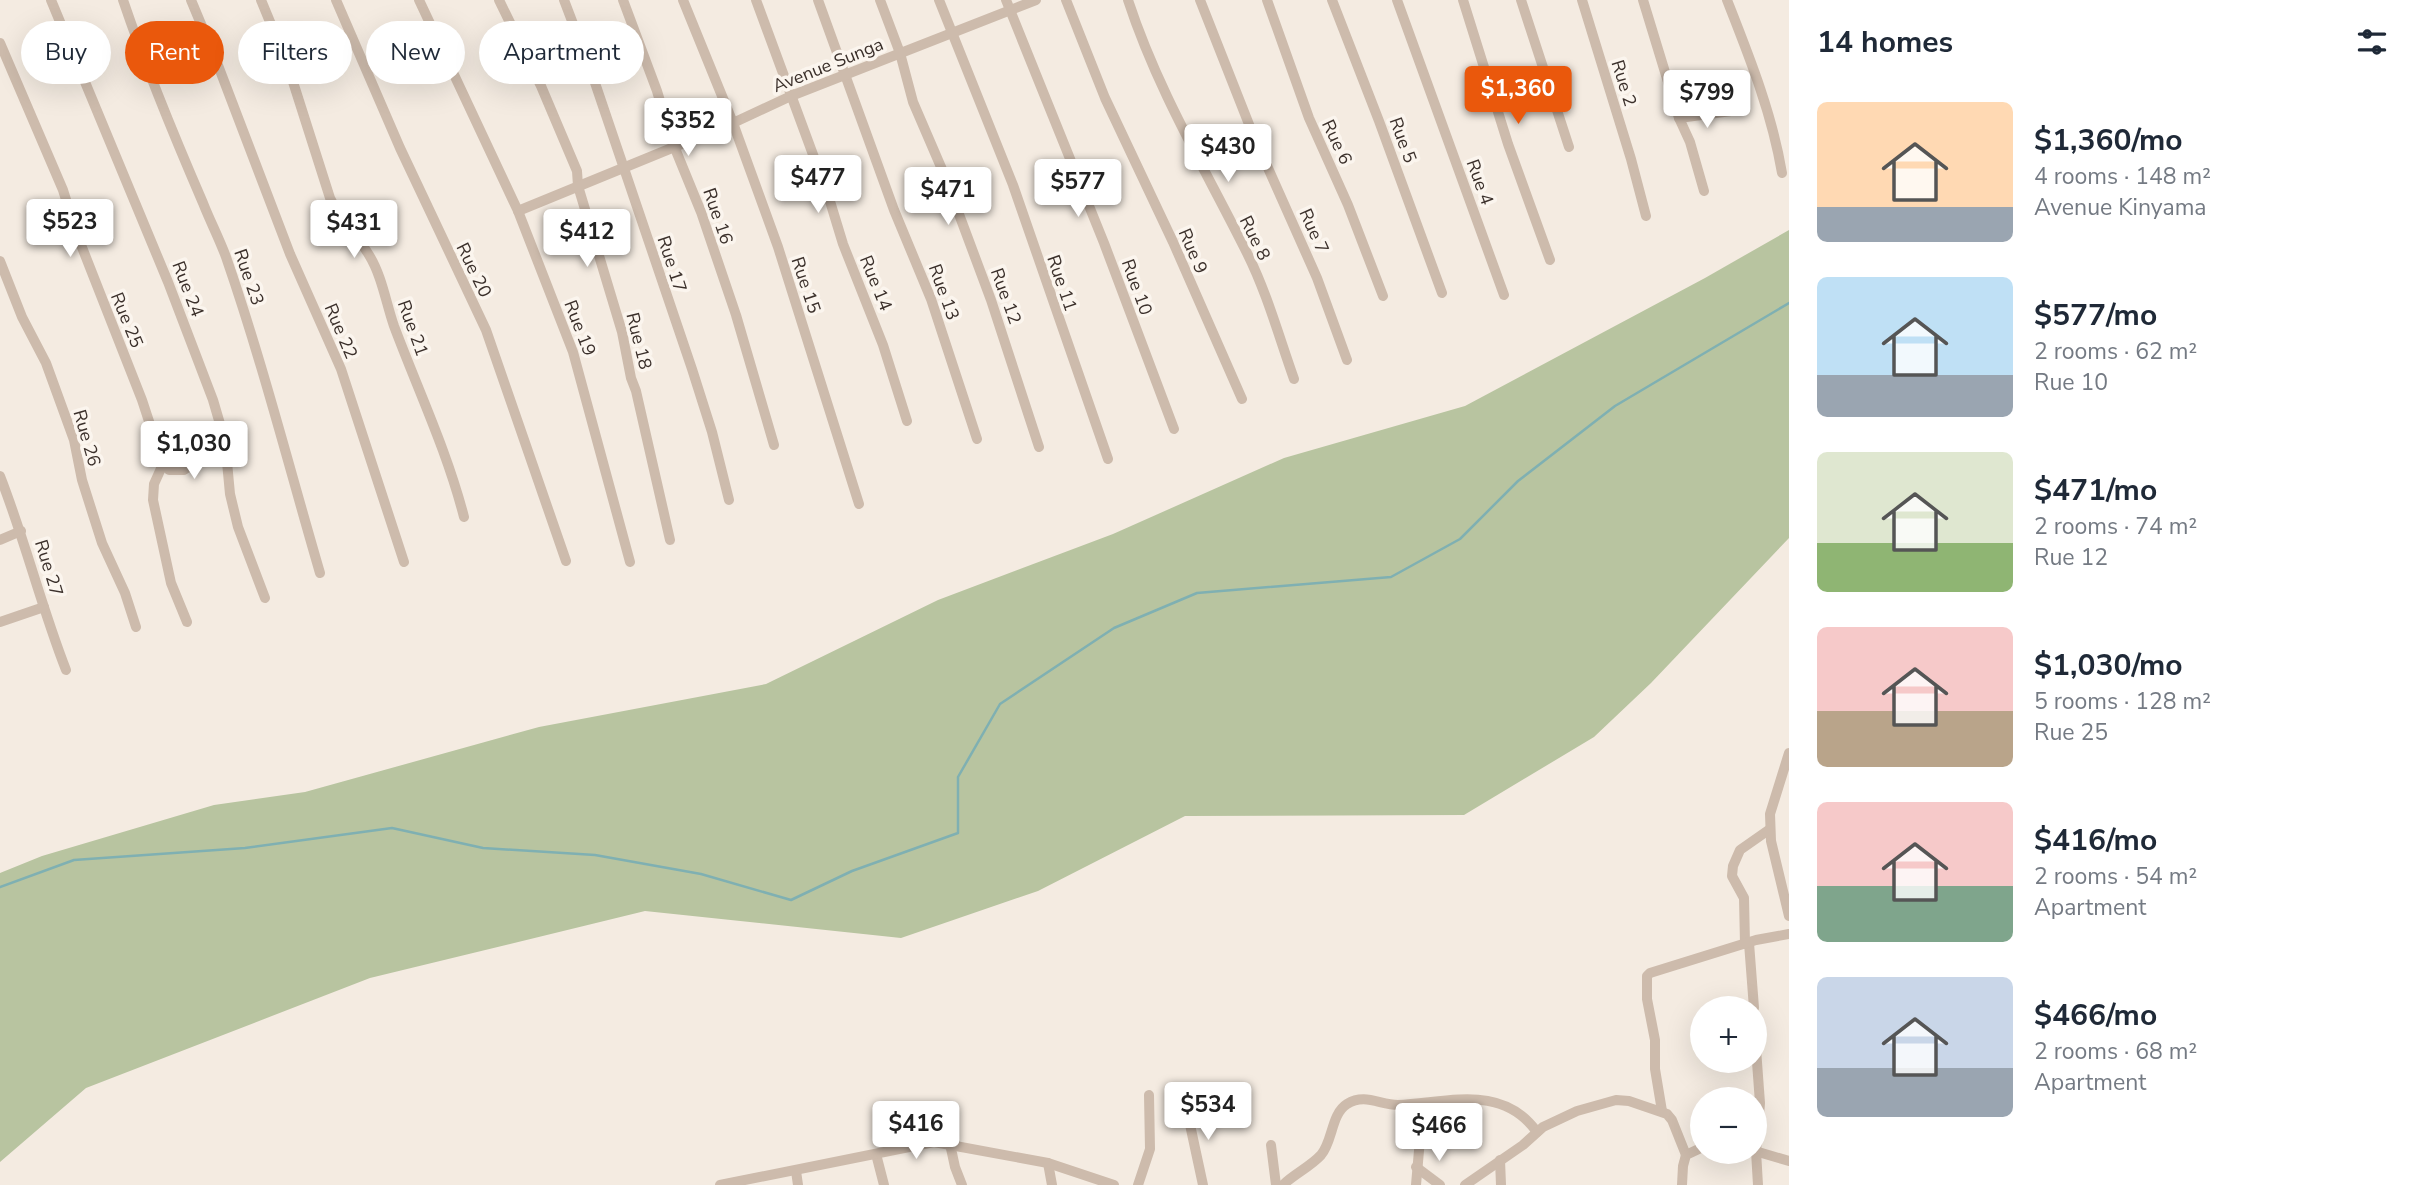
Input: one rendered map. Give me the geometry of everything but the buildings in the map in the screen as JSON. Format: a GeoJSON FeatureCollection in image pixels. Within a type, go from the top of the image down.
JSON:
{"type":"FeatureCollection","features":[{"type":"Feature","properties":{"kind":"street","name":"Rue 24"},"geometry":{"type":"LineString","coordinates":[[51,0],[169,282],[213,400],[225,441],[230,494],[238,527],[265,598]]}},
{"type":"Feature","properties":{"kind":"street","name":"Rue 23"},"geometry":{"type":"LineString","coordinates":[[122,0],[225,255],[260,357],[295,492],[320,572]]}},
{"type":"Feature","properties":{"kind":"street","name":"Rue 22"},"geometry":{"type":"LineString","coordinates":[[191,0],[290,254],[341,369],[404,562]]}},
{"type":"Feature","properties":{"kind":"street","name":"Rue 21"},"geometry":{"type":"LineString","coordinates":[[261,0],[282,49],[330,198],[337,213],[375,268],[394,326],[456,484],[464,517]]}},
{"type":"Feature","properties":{"kind":"street","name":"Rue 20"},"geometry":{"type":"LineString","coordinates":[[336,0],[400,148],[486,330],[566,561]]}},
{"type":"Feature","properties":{"kind":"street","name":"Rue 19"},"geometry":{"type":"LineString","coordinates":[[419,0],[518,211],[573,352],[630,562]]}},
{"type":"Feature","properties":{"kind":"street","name":"Rue 18"},"geometry":{"type":"LineString","coordinates":[[499,0],[577,171],[579,186],[622,332],[670,540]]}},
{"type":"Feature","properties":{"kind":"street","name":"Rue 17"},"geometry":{"type":"LineString","coordinates":[[564,0],[591,71],[712,432],[729,500]]}},
{"type":"Feature","properties":{"kind":"street","name":"Rue 16"},"geometry":{"type":"LineString","coordinates":[[622,0],[651,73],[736,316],[774,446]]}},
{"type":"Feature","properties":{"kind":"street","name":"Rue 15"},"geometry":{"type":"LineString","coordinates":[[683,0],[733,123],[782,259],[859,505]]}},
{"type":"Feature","properties":{"kind":"street","name":"Rue 14"},"geometry":{"type":"LineString","coordinates":[[756,0],[829,198],[843,244],[883,345],[907,421]]}},
{"type":"Feature","properties":{"kind":"street","name":"Rue 13"},"geometry":{"type":"LineString","coordinates":[[818,0],[894,210],[931,299],[977,439]]}},
{"type":"Feature","properties":{"kind":"street","name":"Rue 12"},"geometry":{"type":"LineString","coordinates":[[880,0],[900,53],[913,102],[944,174],[991,300],[1039,447]]}},
{"type":"Feature","properties":{"kind":"street","name":"Rue 11"},"geometry":{"type":"LineString","coordinates":[[939,0],[1013,185],[1108,459]]}},
{"type":"Feature","properties":{"kind":"street","name":"Avenue Sunga"},"geometry":{"type":"LineString","coordinates":[[518,211],[951,32],[1008,5],[1036,0]]}},
{"type":"Feature","properties":{"kind":"street","name":"Rue 9"},"geometry":{"type":"LineString","coordinates":[[1066,0],[1105,98],[1242,399]]}},
{"type":"Feature","properties":{"kind":"street","name":"Rue 8"},"geometry":{"type":"LineString","coordinates":[[1128,0],[1171,105],[1248,255],[1294,379]]}},
{"type":"Feature","properties":{"kind":"street","name":"Rue 7"},"geometry":{"type":"LineString","coordinates":[[1200,0],[1252,132],[1313,268],[1347,360]]}},
{"type":"Feature","properties":{"kind":"street","name":"Rue 6"},"geometry":{"type":"LineString","coordinates":[[1267,0],[1309,118],[1383,296]]}},
{"type":"Feature","properties":{"kind":"street","name":"Rue 5"},"geometry":{"type":"LineString","coordinates":[[1332,0],[1442,293]]}},
{"type":"Feature","properties":{"kind":"street","name":"Rue 4"},"geometry":{"type":"LineString","coordinates":[[1397,0],[1504,295]]}},
{"type":"Feature","properties":{"kind":"street"},"geometry":{"type":"LineString","coordinates":[[1463,0],[1508,144],[1550,260]]}},
{"type":"Feature","properties":{"kind":"street"},"geometry":{"type":"LineString","coordinates":[[1521,0],[1569,147]]}},
{"type":"Feature","properties":{"kind":"street","name":"Rue 2"},"geometry":{"type":"LineString","coordinates":[[1582,0],[1646,216]]}},
{"type":"Feature","properties":{"kind":"street"},"geometry":{"type":"LineString","coordinates":[[1643,0],[1704,191]]}},
{"type":"Feature","properties":{"kind":"street"},"geometry":{"type":"LineString","coordinates":[[1727,0],[1776,140],[1782,173]]}},
{"type":"Feature","properties":{"kind":"street","name":"Rue 10"},"geometry":{"type":"LineString","coordinates":[[1008,5],[1104,243],[1174,429]]}},
{"type":"Feature","properties":{"kind":"street","name":"Rue 25"},"geometry":{"type":"LineString","coordinates":[[0,43],[63,190],[76,232],[142,400],[163,464]]}},
{"type":"Feature","properties":{"kind":"street"},"geometry":{"type":"LineString","coordinates":[[1679,118],[1731,111]]}},
{"type":"Feature","properties":{"kind":"street","name":"Rue 26"},"geometry":{"type":"LineString","coordinates":[[0,261],[22,317],[46,363],[74,440],[82,480],[102,544],[125,593],[136,627]]}},
{"type":"Feature","properties":{"kind":"street"},"geometry":{"type":"LineString","coordinates":[[187,622],[170,583],[153,500],[154,484],[163,464],[169,470],[184,470],[225,441]]}},
{"type":"Feature","properties":{"kind":"street","name":"Rue 27"},"geometry":{"type":"LineString","coordinates":[[0,476],[21,531],[66,670]]}},
{"type":"Feature","properties":{"kind":"street"},"geometry":{"type":"LineString","coordinates":[[0,540],[21,531]]}},
{"type":"Feature","properties":{"kind":"street"},"geometry":{"type":"LineString","coordinates":[[0,622],[44,607]]}},
{"type":"Feature","properties":{"kind":"street"},"geometry":{"type":"LineString","coordinates":[[1789,753],[1773,801],[1770,829],[1773,853],[1789,916]]}},
{"type":"Feature","properties":{"kind":"street"},"geometry":{"type":"LineString","coordinates":[[1753,996],[1744,898],[1732,876],[1733,866],[1740,850],[1770,829]]}},
{"type":"Feature","properties":{"kind":"street"},"geometry":{"type":"LineString","coordinates":[[1662,1111],[1655,1069],[1656,1040],[1647,999],[1647,976],[1747,943],[1789,934]]}},
{"type":"Feature","properties":{"kind":"street"},"geometry":{"type":"LineString","coordinates":[[1138,1185],[1150,1149],[1149,1095]]}},
{"type":"Feature","properties":{"kind":"street"},"geometry":{"type":"LineString","coordinates":[[1283,1185],[1320,1156],[1329,1141],[1338,1114],[1342,1107],[1351,1101],[1363,1099],[1396,1105],[1482,1098],[1507,1107],[1528,1121],[1536,1132]]}},
{"type":"Feature","properties":{"kind":"street"},"geometry":{"type":"LineString","coordinates":[[1465,1185],[1523,1145],[1536,1132],[1577,1111],[1616,1100],[1662,1111],[1672,1120],[1686,1155],[1682,1185]]}},
{"type":"Feature","properties":{"kind":"street"},"geometry":{"type":"LineString","coordinates":[[1416,1185],[1420,1139],[1437,1103]]}},
{"type":"Feature","properties":{"kind":"street"},"geometry":{"type":"LineString","coordinates":[[1186,1106],[1203,1185]]}},
{"type":"Feature","properties":{"kind":"street"},"geometry":{"type":"LineString","coordinates":[[720,1185],[927,1143],[950,1143],[1048,1163],[1114,1185]]}},
{"type":"Feature","properties":{"kind":"street"},"geometry":{"type":"LineString","coordinates":[[950,1143],[962,1185]]}},
{"type":"Feature","properties":{"kind":"street"},"geometry":{"type":"LineString","coordinates":[[1271,1146],[1276,1185]]}},
{"type":"Feature","properties":{"kind":"street"},"geometry":{"type":"LineString","coordinates":[[1686,1155],[1690,1153]]}},
{"type":"Feature","properties":{"kind":"street"},"geometry":{"type":"LineString","coordinates":[[876,1154],[884,1185]]}},
{"type":"Feature","properties":{"kind":"street"},"geometry":{"type":"LineString","coordinates":[[1767,1154],[1789,1161]]}},
{"type":"Feature","properties":{"kind":"street"},"geometry":{"type":"LineString","coordinates":[[1500,1160],[1501,1185]]}},
{"type":"Feature","properties":{"kind":"street"},"geometry":{"type":"LineString","coordinates":[[1048,1163],[1052,1185]]}},
{"type":"Feature","properties":{"kind":"street"},"geometry":{"type":"LineString","coordinates":[[1757,1164],[1758,1185]]}},
{"type":"Feature","properties":{"kind":"street"},"geometry":{"type":"LineString","coordinates":[[1416,1167],[1440,1185]]}},
{"type":"Feature","properties":{"kind":"street"},"geometry":{"type":"LineString","coordinates":[[796,1171],[798,1185]]}},
{"type":"Feature","properties":{"kind":"green space"},"geometry":{"type":"Polygon","coordinates":[[[1789,230],[1789,538],[1651,683],[1594,737],[1464,815],[1185,816],[1038,891],[901,938],[645,911],[370,978],[86,1088],[0,1162],[0,873],[42,856],[214,805],[305,792],[539,727],[766,684],[938,600],[1113,534],[1284,458],[1465,406],[1789,230]]]}},
{"type":"Feature","properties":{"kind":"waterway"},"geometry":{"type":"LineString","coordinates":[[0,887],[74,860],[245,848],[392,828],[483,848],[595,855],[701,874],[791,900],[852,871],[958,833],[958,777],[1000,704],[1114,628],[1197,593],[1391,577],[1460,539],[1518,481],[1615,406],[1789,303]]}}]}
